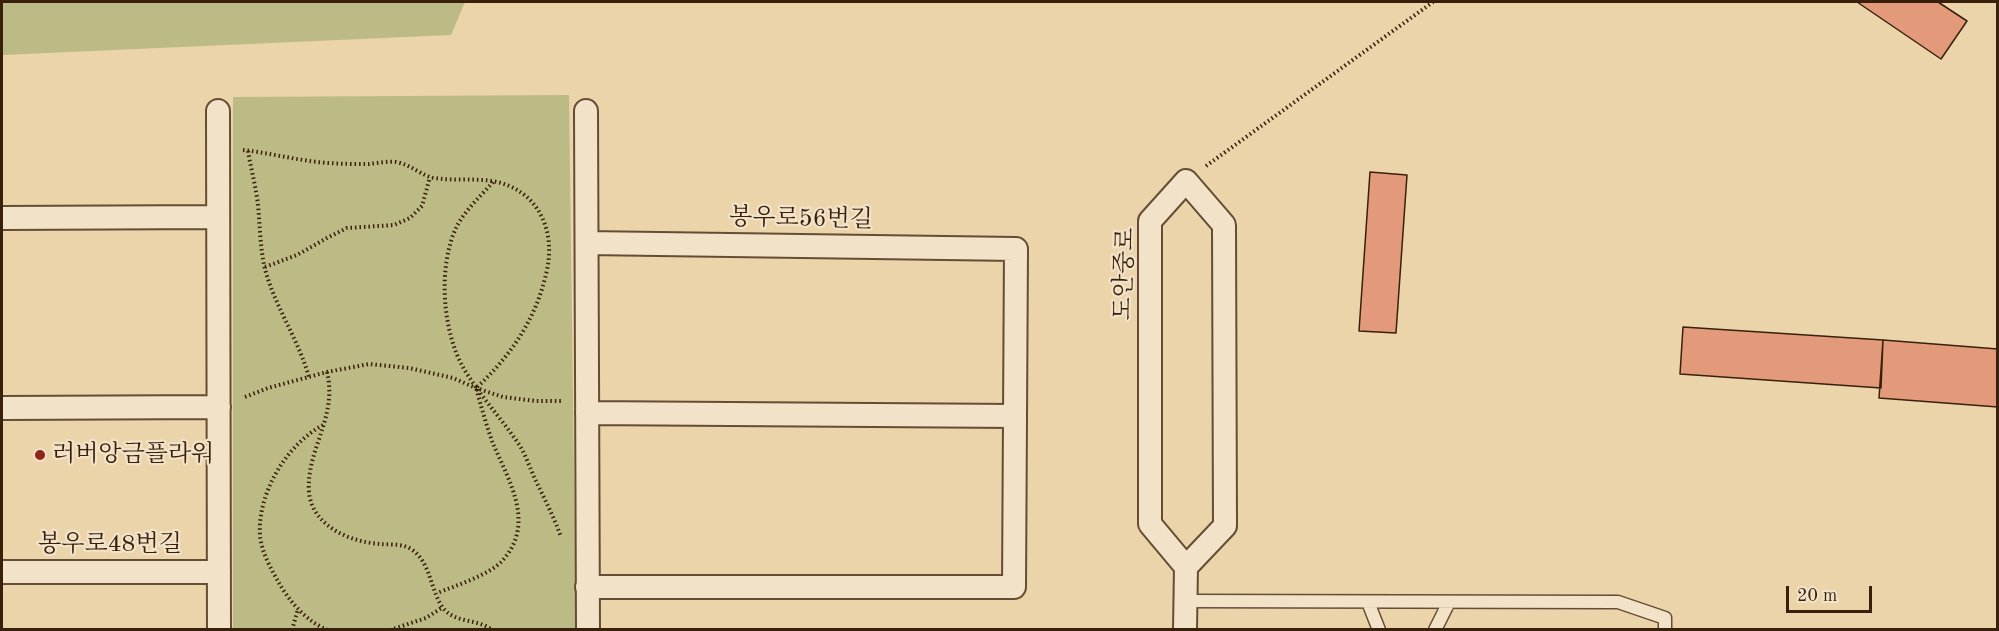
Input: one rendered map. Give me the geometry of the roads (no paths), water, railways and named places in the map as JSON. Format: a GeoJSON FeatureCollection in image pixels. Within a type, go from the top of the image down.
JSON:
{"type":"FeatureCollection","features":[{"type":"Feature","properties":{"kind":"street"},"geometry":{"type":"LineString","coordinates":[[218,111],[219,630]]}},
{"type":"Feature","properties":{"kind":"street"},"geometry":{"type":"LineString","coordinates":[[586,111],[588,630]]}},
{"type":"Feature","properties":{"kind":"street","name":"도안중로"},"geometry":{"type":"LineString","coordinates":[[1186,181],[1224,225],[1225,526],[1186,567],[1150,524],[1150,221],[1186,181]]}},
{"type":"Feature","properties":{"kind":"street"},"geometry":{"type":"LineString","coordinates":[[2,218],[218,217]]}},
{"type":"Feature","properties":{"kind":"street","name":"봉우로56번길"},"geometry":{"type":"LineString","coordinates":[[586,243],[1016,249],[1015,416]]}},
{"type":"Feature","properties":{"kind":"street"},"geometry":{"type":"LineString","coordinates":[[2,408],[219,407]]}},
{"type":"Feature","properties":{"kind":"street"},"geometry":{"type":"LineString","coordinates":[[587,413],[1015,416],[1014,587],[588,586]]}},
{"type":"Feature","properties":{"kind":"street"},"geometry":{"type":"LineString","coordinates":[[1185,630],[1186,567]]}},
{"type":"Feature","properties":{"kind":"street","name":"봉우로48번길"},"geometry":{"type":"LineString","coordinates":[[2,572],[219,572]]}},
{"type":"Feature","properties":{"kind":"lane"},"geometry":{"type":"LineString","coordinates":[[1185,601],[1618,602],[1665,618],[1665,630]]}},
{"type":"Feature","properties":{"kind":"lane"},"geometry":{"type":"LineString","coordinates":[[1368,602],[1379,630]]}},
{"type":"Feature","properties":{"kind":"lane"},"geometry":{"type":"LineString","coordinates":[[1435,630],[1449,602]]}},
{"type":"Feature","properties":{"kind":"place","name":"러버앙금플라워"},"geometry":{"type":"Point","coordinates":[40,455]}}]}
